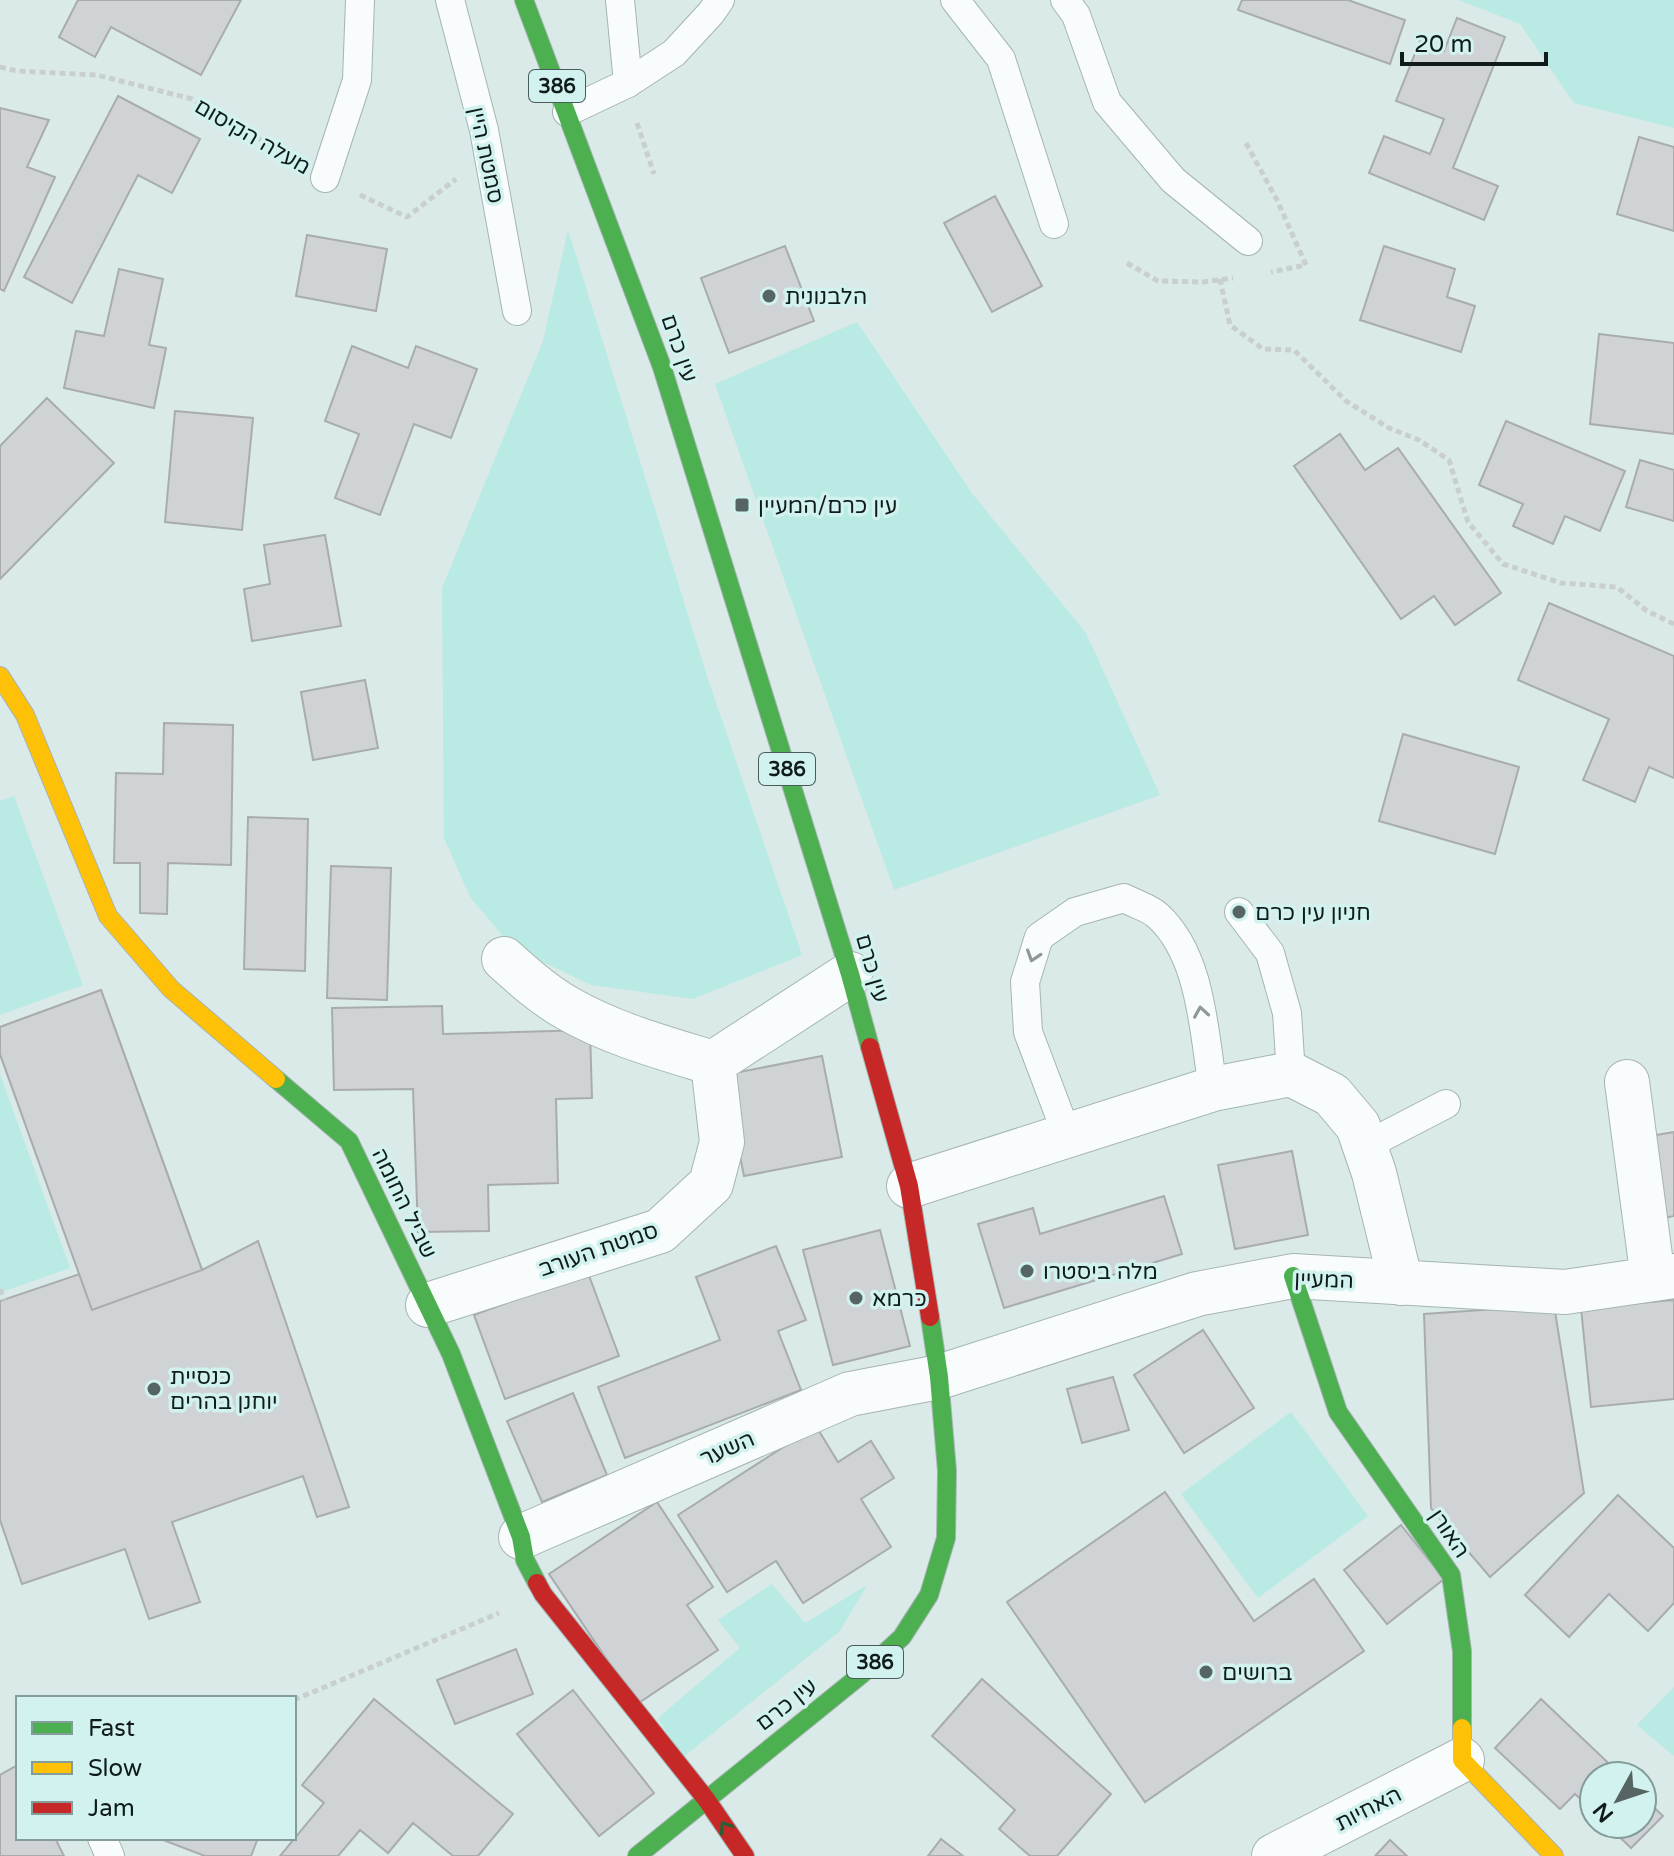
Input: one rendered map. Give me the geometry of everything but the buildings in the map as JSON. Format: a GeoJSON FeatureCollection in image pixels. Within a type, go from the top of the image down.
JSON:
{"type":"FeatureCollection","features":[{"type":"Feature","properties":{"kind":"street","name":"עין כרם"},"geometry":{"type":"LineString","coordinates":[[524,0],[662,367],[850,974],[909,1186],[939,1377],[947,1471],[946,1538],[929,1595],[902,1637],[862,1674],[637,1856]]}},
{"type":"Feature","properties":{"kind":"street","name":"שביל החומה"},"geometry":{"type":"LineString","coordinates":[[0,676],[25,715],[108,916],[171,989],[349,1141],[451,1354],[521,1537],[525,1560],[543,1594],[706,1799]]}},
{"type":"Feature","properties":{"kind":"street"},"geometry":{"type":"LineString","coordinates":[[504,959],[530,983],[568,1009],[623,1034],[713,1063],[850,974]]}},
{"type":"Feature","properties":{"kind":"street","name":"סמטת העורב"},"geometry":{"type":"LineString","coordinates":[[428,1305],[660,1231],[711,1184],[722,1142],[713,1063]]}},
{"type":"Feature","properties":{"kind":"street"},"geometry":{"type":"LineString","coordinates":[[909,1186],[1213,1089],[1291,1074],[1332,1095],[1358,1126],[1374,1173],[1401,1283]]}},
{"type":"Feature","properties":{"kind":"street"},"geometry":{"type":"LineString","coordinates":[[1627,1082],[1664,1278]]}},
{"type":"Feature","properties":{"kind":"street","name":"המעיין"},"geometry":{"type":"LineString","coordinates":[[939,1377],[1197,1294],[1293,1276],[1565,1292],[1664,1278]]}},
{"type":"Feature","properties":{"kind":"street","name":"האורן"},"geometry":{"type":"LineString","coordinates":[[1293,1276],[1338,1412],[1451,1575],[1462,1651],[1462,1760]]}},
{"type":"Feature","properties":{"kind":"street","name":"השער"},"geometry":{"type":"LineString","coordinates":[[521,1537],[850,1394],[939,1377]]}},
{"type":"Feature","properties":{"kind":"street"},"geometry":{"type":"LineString","coordinates":[[1462,1760],[1554,1856]]}},
{"type":"Feature","properties":{"kind":"street","name":"האחיות"},"geometry":{"type":"LineString","coordinates":[[1274,1856],[1462,1760]]}},
{"type":"Feature","properties":{"kind":"street"},"geometry":{"type":"LineString","coordinates":[[706,1799],[745,1856]]}},
{"type":"Feature","properties":{"kind":"lane","name":"מעלה הקיסום"},"geometry":{"type":"LineString","coordinates":[[325,178],[357,80],[360,0]]}},
{"type":"Feature","properties":{"kind":"lane","name":"סמטת היין"},"geometry":{"type":"LineString","coordinates":[[450,0],[484,130],[517,311]]}},
{"type":"Feature","properties":{"kind":"lane"},"geometry":{"type":"LineString","coordinates":[[620,0],[628,83]]}},
{"type":"Feature","properties":{"kind":"lane"},"geometry":{"type":"LineString","coordinates":[[567,112],[628,83],[674,53],[720,0]]}},
{"type":"Feature","properties":{"kind":"lane"},"geometry":{"type":"LineString","coordinates":[[955,0],[1001,59],[1054,224]]}},
{"type":"Feature","properties":{"kind":"lane"},"geometry":{"type":"LineString","coordinates":[[1065,0],[1076,15],[1107,102],[1173,180],[1248,241]]}},
{"type":"Feature","properties":{"kind":"lane"},"geometry":{"type":"LineString","coordinates":[[1067,1135],[1028,1032],[1025,982],[1039,937],[1075,912],[1124,898],[1156,914],[1178,940],[1197,985],[1213,1089]]}},
{"type":"Feature","properties":{"kind":"lane"},"geometry":{"type":"LineString","coordinates":[[1239,912],[1270,953],[1287,1013],[1291,1074]]}},
{"type":"Feature","properties":{"kind":"lane"},"geometry":{"type":"LineString","coordinates":[[1365,1146],[1446,1104]]}},
{"type":"Feature","properties":{"kind":"path","name":"מעלה הקיסום"},"geometry":{"type":"LineString","coordinates":[[0,67],[17,71],[97,75],[192,99],[325,178]]}},
{"type":"Feature","properties":{"kind":"path"},"geometry":{"type":"LineString","coordinates":[[628,83],[654,174]]}},
{"type":"Feature","properties":{"kind":"path"},"geometry":{"type":"LineString","coordinates":[[325,178],[407,217],[488,154]]}},
{"type":"Feature","properties":{"kind":"path"},"geometry":{"type":"LineString","coordinates":[[1220,279],[1230,325],[1263,349],[1294,350],[1346,401],[1389,428],[1419,440],[1449,460],[1468,522],[1503,564],[1561,583],[1617,587],[1647,611],[1674,624]]}},
{"type":"Feature","properties":{"kind":"path"},"geometry":{"type":"LineString","coordinates":[[0,1289],[4,1300]]}},
{"type":"Feature","properties":{"kind":"path"},"geometry":{"type":"LineString","coordinates":[[296,1699],[543,1594]]}},
{"type":"Feature","properties":{"kind":"shaded area"},"geometry":{"type":"Polygon","coordinates":[[[1459,0],[1674,0],[1674,128],[1574,103],[1520,24],[1459,0]]]}},
{"type":"Feature","properties":{"kind":"shaded area"},"geometry":{"type":"Polygon","coordinates":[[[568,230],[708,679],[802,955],[693,999],[591,985],[512,947],[470,897],[444,838],[442,588],[543,341],[568,230]]]}},
{"type":"Feature","properties":{"kind":"shaded area"},"geometry":{"type":"Polygon","coordinates":[[[857,322],[971,492],[1086,633],[1160,795],[894,890],[715,384],[857,322]]]}},
{"type":"Feature","properties":{"kind":"shaded area"},"geometry":{"type":"Polygon","coordinates":[[[14,796],[83,985],[0,1015],[0,801],[14,796]]]}},
{"type":"Feature","properties":{"kind":"shaded area"},"geometry":{"type":"Polygon","coordinates":[[[0,1074],[70,1268],[2,1292],[0,1287],[0,1074]]]}},
{"type":"Feature","properties":{"kind":"shaded area"},"geometry":{"type":"Polygon","coordinates":[[[1291,1412],[1368,1516],[1258,1598],[1181,1494],[1291,1412]]]}},
{"type":"Feature","properties":{"kind":"shaded area"},"geometry":{"type":"Polygon","coordinates":[[[772,1584],[805,1623],[867,1585],[840,1631],[682,1758],[658,1718],[740,1648],[718,1620],[772,1584]]]}},
{"type":"Feature","properties":{"kind":"shaded area"},"geometry":{"type":"Polygon","coordinates":[[[1674,1687],[1674,1756],[1637,1725],[1674,1687]]]}},
{"type":"Feature","properties":{"kind":"traffic: fast"},"geometry":{"type":"LineString","coordinates":[[524,0],[662,367],[870,1047]]}},
{"type":"Feature","properties":{"kind":"traffic: fast"},"geometry":{"type":"LineString","coordinates":[[276,1079],[349,1141],[451,1354],[521,1537],[525,1560],[537,1583]]}},
{"type":"Feature","properties":{"kind":"traffic: fast"},"geometry":{"type":"LineString","coordinates":[[1293,1276],[1338,1412],[1451,1575],[1462,1651],[1462,1728]]}},
{"type":"Feature","properties":{"kind":"traffic: fast"},"geometry":{"type":"LineString","coordinates":[[637,1856],[862,1674],[902,1637],[929,1595],[946,1538],[947,1471],[930,1317]]}},
{"type":"Feature","properties":{"kind":"traffic: slow"},"geometry":{"type":"LineString","coordinates":[[0,676],[25,715],[108,916],[171,989],[276,1079]]}},
{"type":"Feature","properties":{"kind":"traffic: slow"},"geometry":{"type":"LineString","coordinates":[[1462,1728],[1462,1760],[1554,1856]]}},
{"type":"Feature","properties":{"kind":"traffic: jam"},"geometry":{"type":"LineString","coordinates":[[870,1047],[909,1186],[930,1317]]}},
{"type":"Feature","properties":{"kind":"traffic: jam"},"geometry":{"type":"LineString","coordinates":[[537,1583],[706,1799],[745,1856]]}},
{"type":"Feature","properties":{"kind":"place","name":"הלבנונית"},"geometry":{"type":"Point","coordinates":[769,296]}},
{"type":"Feature","properties":{"kind":"place","name":"עין כרם/המעיין"},"geometry":{"type":"Point","coordinates":[742,505]}},
{"type":"Feature","properties":{"kind":"place","name":"חניון עין כרם"},"geometry":{"type":"Point","coordinates":[1239,912]}},
{"type":"Feature","properties":{"kind":"place","name":"מלה ביסטרו"},"geometry":{"type":"Point","coordinates":[1027,1271]}},
{"type":"Feature","properties":{"kind":"place","name":"כרמא"},"geometry":{"type":"Point","coordinates":[856,1298]}},
{"type":"Feature","properties":{"kind":"place","name":"כנסיית יוחנן בהרים"},"geometry":{"type":"Point","coordinates":[154,1389]}},
{"type":"Feature","properties":{"kind":"place","name":"ברושים"},"geometry":{"type":"Point","coordinates":[1206,1672]}}]}
